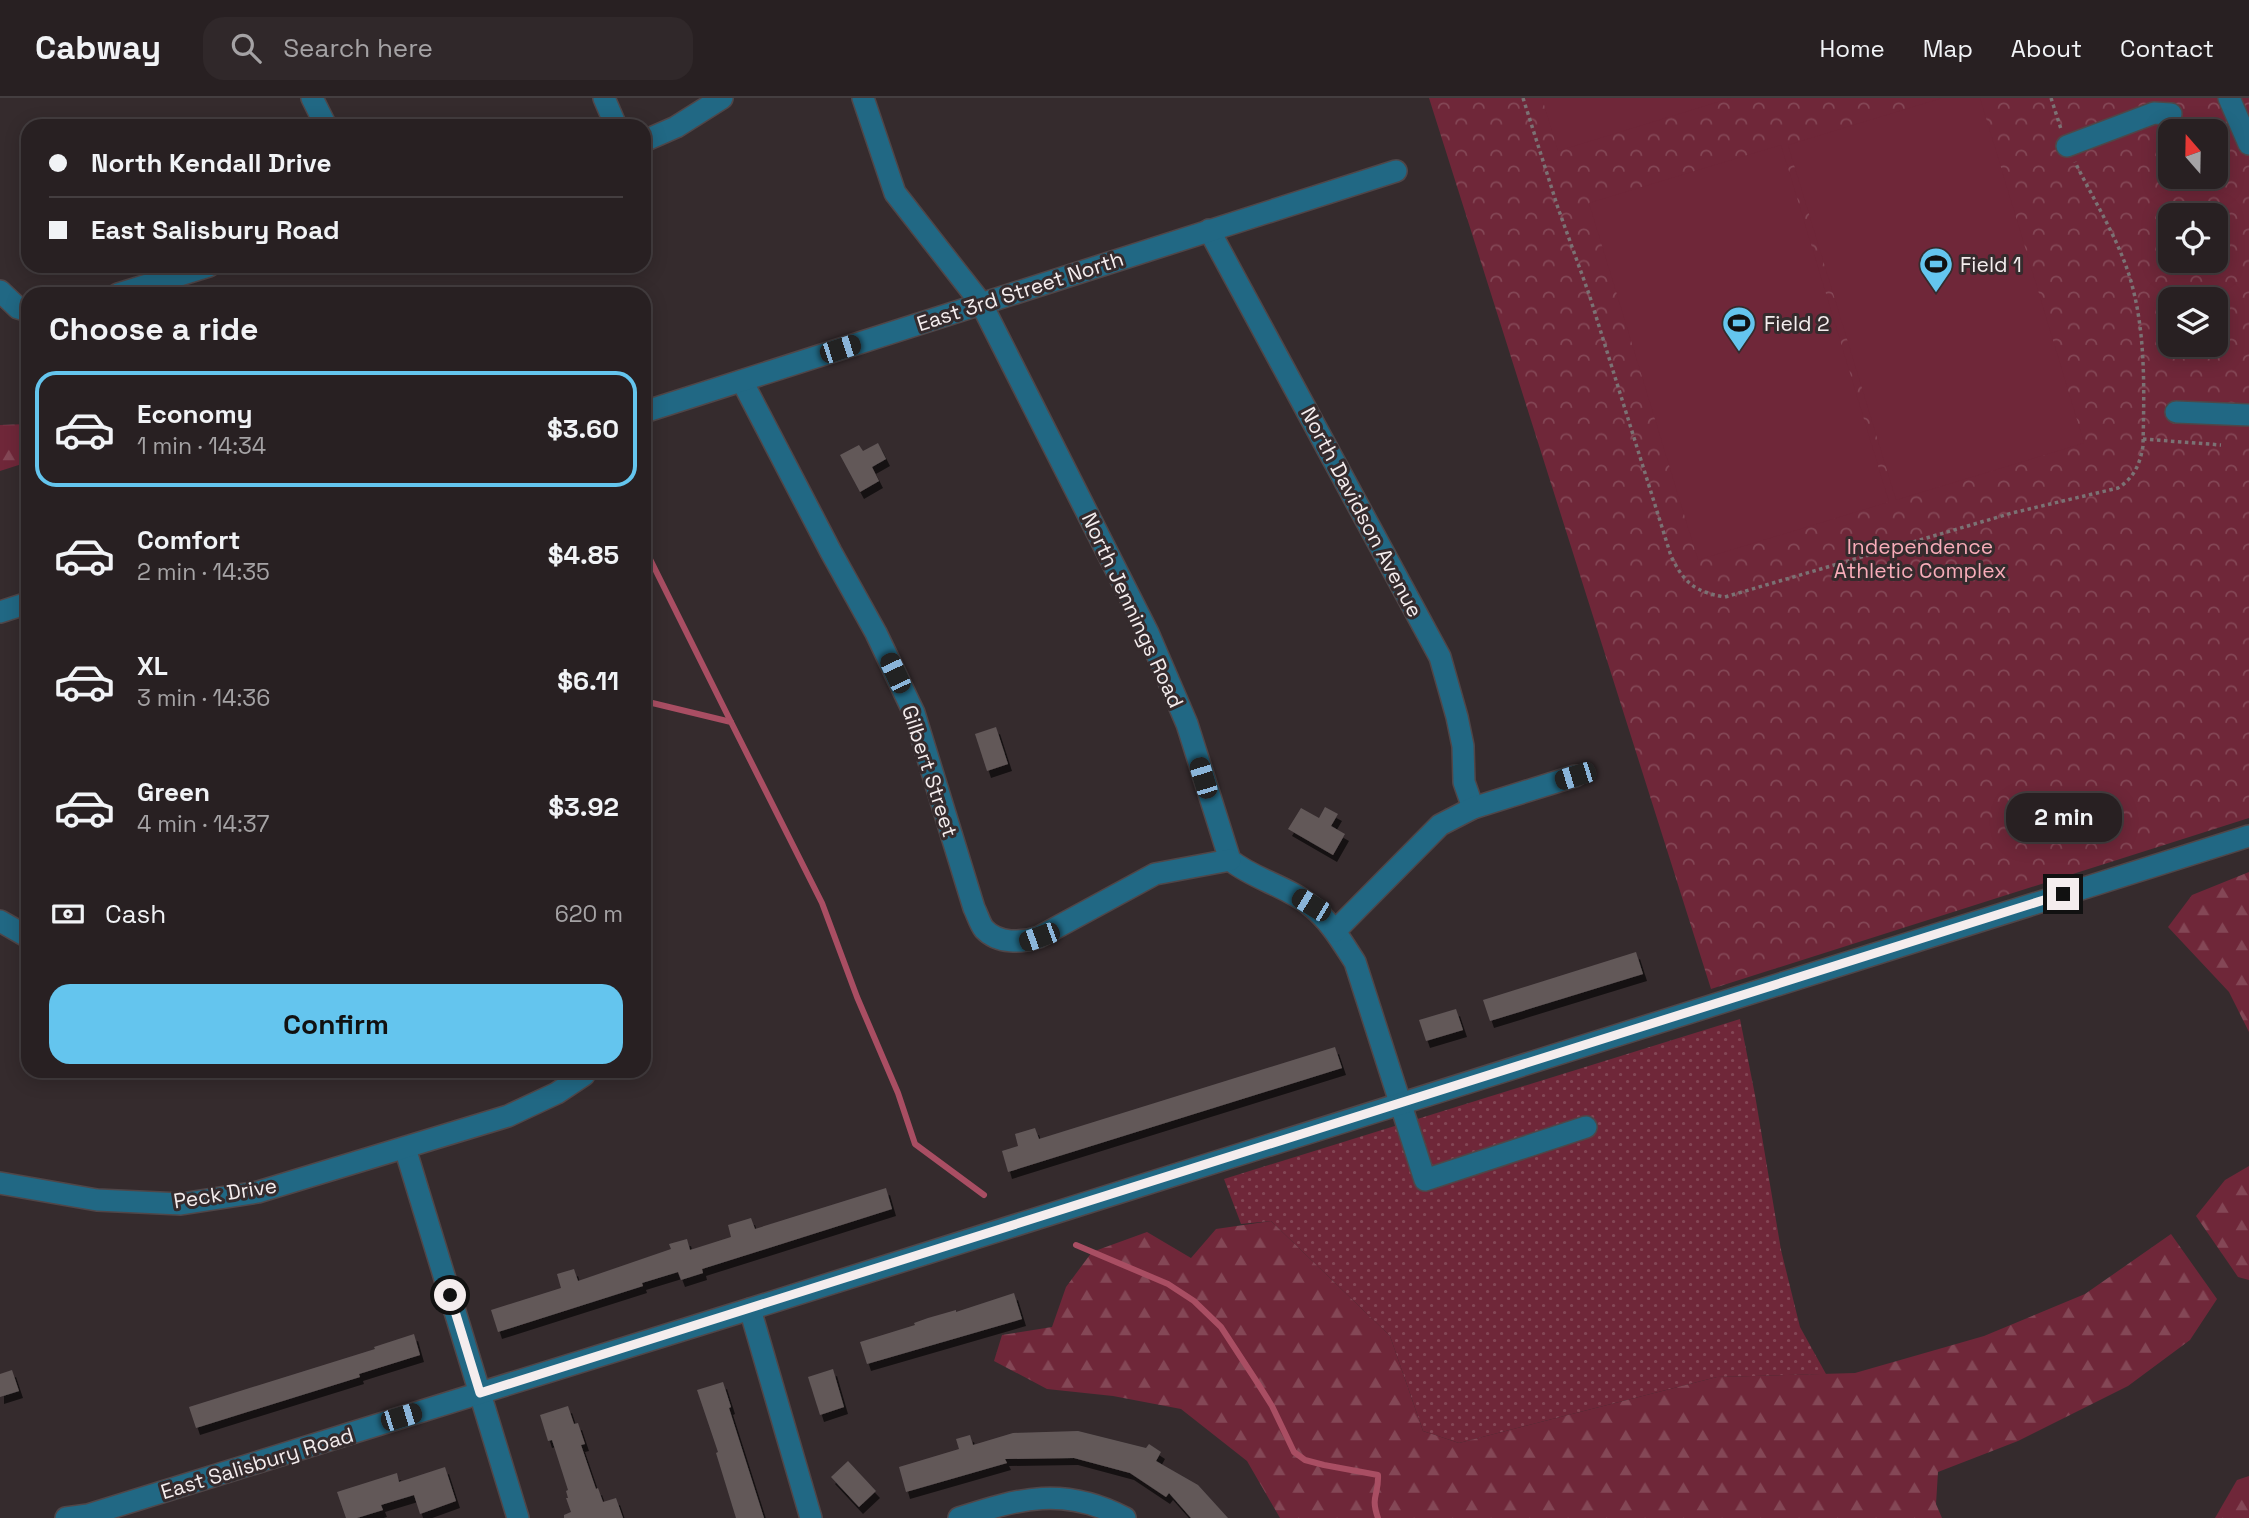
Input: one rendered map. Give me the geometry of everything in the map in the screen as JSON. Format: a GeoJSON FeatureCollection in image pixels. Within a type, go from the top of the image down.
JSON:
{"type":"FeatureCollection","features":[{"type":"Feature","properties":{"kind":"street"},"geometry":{"type":"LineString","coordinates":[[312,98],[322,119]]}},
{"type":"Feature","properties":{"kind":"street"},"geometry":{"type":"LineString","coordinates":[[604,98],[613,119]]}},
{"type":"Feature","properties":{"kind":"street"},"geometry":{"type":"LineString","coordinates":[[651,138],[676,127],[722,98]]}},
{"type":"Feature","properties":{"kind":"street","name":"North Jennings Road"},"geometry":{"type":"LineString","coordinates":[[863,98],[895,193],[981,303],[1148,633],[1187,724],[1230,860]]}},
{"type":"Feature","properties":{"kind":"street"},"geometry":{"type":"LineString","coordinates":[[2229,98],[2249,144]]}},
{"type":"Feature","properties":{"kind":"street"},"geometry":{"type":"LineString","coordinates":[[2067,146],[2154,113],[2171,114]]}},
{"type":"Feature","properties":{"kind":"street","name":"East 3rd Street North"},"geometry":{"type":"LineString","coordinates":[[651,410],[1396,171]]}},
{"type":"Feature","properties":{"kind":"street","name":"North Davidson Avenue"},"geometry":{"type":"LineString","coordinates":[[1209,230],[1440,657],[1457,717],[1463,746],[1464,782],[1473,808]]}},
{"type":"Feature","properties":{"kind":"street"},"geometry":{"type":"LineString","coordinates":[[141,287],[186,273]]}},
{"type":"Feature","properties":{"kind":"street"},"geometry":{"type":"LineString","coordinates":[[0,291],[21,307]]}},
{"type":"Feature","properties":{"kind":"street","name":"Gilbert Street"},"geometry":{"type":"LineString","coordinates":[[742,381],[876,633],[914,713],[974,908],[984,929],[1001,939],[1024,943],[1155,874],[1230,860]]}},
{"type":"Feature","properties":{"kind":"street"},"geometry":{"type":"LineString","coordinates":[[2176,412],[2249,415]]}},
{"type":"Feature","properties":{"kind":"street"},"geometry":{"type":"LineString","coordinates":[[0,612],[21,605]]}},
{"type":"Feature","properties":{"kind":"street"},"geometry":{"type":"LineString","coordinates":[[1335,931],[1440,824],[1473,808],[1575,776]]}},
{"type":"Feature","properties":{"kind":"street","name":"East Salisbury Road"},"geometry":{"type":"LineString","coordinates":[[66,1518],[89,1517],[2249,836]]}},
{"type":"Feature","properties":{"kind":"street"},"geometry":{"type":"LineString","coordinates":[[1230,860],[1245,872],[1311,905],[1335,931],[1355,962],[1425,1180],[1586,1127]]}},
{"type":"Feature","properties":{"kind":"street"},"geometry":{"type":"LineString","coordinates":[[0,921],[21,933]]}},
{"type":"Feature","properties":{"kind":"street","name":"Peck Drive"},"geometry":{"type":"LineString","coordinates":[[0,1182],[97,1200],[181,1204],[258,1192],[508,1116],[556,1093],[579,1078]]}},
{"type":"Feature","properties":{"kind":"street"},"geometry":{"type":"LineString","coordinates":[[405,1148],[518,1518]]}},
{"type":"Feature","properties":{"kind":"street"},"geometry":{"type":"LineString","coordinates":[[750,1309],[811,1518]]}},
{"type":"Feature","properties":{"kind":"street"},"geometry":{"type":"LineString","coordinates":[[959,1518],[998,1505],[1056,1497],[1079,1501],[1124,1517]]}},
{"type":"Feature","properties":{"kind":"path"},"geometry":{"type":"LineString","coordinates":[[1523,98],[1614,371],[1667,545],[1677,569],[1695,588],[1711,595],[1725,597],[2012,513],[2118,488],[2127,482],[2140,463],[2143,439],[2142,338],[2132,284],[2099,208],[2067,146],[2051,98]]}},
{"type":"Feature","properties":{"kind":"path"},"geometry":{"type":"LineString","coordinates":[[2143,439],[2221,445]]}},
{"type":"Feature","properties":{"kind":"green space","name":"Independence Athletic Complex"},"geometry":{"type":"Polygon","coordinates":[[[1429,98],[2249,98],[2249,818],[1711,989],[1429,98]]]}},
{"type":"Feature","properties":{"kind":"green space"},"geometry":{"type":"Polygon","coordinates":[[[1542,98],[1731,98],[1558,151],[1542,98]]]}},
{"type":"Feature","properties":{"kind":"green space","name":"Field 1"},"geometry":{"type":"Polygon","coordinates":[[[1942,98],[1980,98],[2084,443],[1896,500],[1788,145],[1942,98]]]}},
{"type":"Feature","properties":{"kind":"green space","name":"Field 2"},"geometry":{"type":"Polygon","coordinates":[[[1781,145],[1889,502],[1698,560],[1589,203],[1781,145]]]}},
{"type":"Feature","properties":{"kind":"green space"},"geometry":{"type":"Polygon","coordinates":[[[21,424],[21,464],[0,471],[0,425],[21,424]]]}},
{"type":"Feature","properties":{"kind":"green space"},"geometry":{"type":"Polygon","coordinates":[[[2249,872],[2249,1032],[2229,992],[2168,927],[2192,895],[2249,872]]]}},
{"type":"Feature","properties":{"kind":"green space"},"geometry":{"type":"Polygon","coordinates":[[[1740,1019],[1781,1250],[1800,1327],[1826,1374],[1717,1377],[1459,1443],[1423,1431],[1390,1336],[1271,1221],[1241,1224],[1224,1179],[1740,1019]]]}},
{"type":"Feature","properties":{"kind":"green space"},"geometry":{"type":"Polygon","coordinates":[[[2249,1166],[2249,1280],[2238,1277],[2196,1216],[2225,1180],[2249,1166]]]}},
{"type":"Feature","properties":{"kind":"green space"},"geometry":{"type":"Polygon","coordinates":[[[1271,1221],[1390,1336],[1423,1431],[1459,1443],[1717,1377],[1855,1373],[1984,1336],[2085,1294],[2171,1234],[2217,1299],[2190,1340],[2128,1386],[2018,1441],[1938,1472],[1936,1504],[1942,1518],[1280,1518],[1247,1461],[1181,1409],[1113,1396],[1047,1389],[994,1361],[1002,1335],[1052,1327],[1066,1287],[1092,1252],[1147,1232],[1191,1258],[1216,1229],[1271,1221]]]}},
{"type":"Feature","properties":{"kind":"green space"},"geometry":{"type":"Polygon","coordinates":[[[2249,1476],[2249,1518],[2215,1518],[2237,1480],[2249,1476]]]}},
{"type":"Feature","properties":{"kind":"building"},"geometry":{"type":"Polygon","coordinates":[[[878,443],[886,459],[872,467],[879,481],[860,492],[840,455],[859,445],[863,451],[878,443]]]}},
{"type":"Feature","properties":{"kind":"building"},"geometry":{"type":"Polygon","coordinates":[[[996,727],[1008,764],[987,771],[975,734],[996,727]]]}},
{"type":"Feature","properties":{"kind":"building"},"geometry":{"type":"Polygon","coordinates":[[[1325,807],[1338,814],[1331,826],[1345,834],[1333,855],[1288,829],[1301,808],[1319,818],[1325,807]]]}},
{"type":"Feature","properties":{"kind":"building"},"geometry":{"type":"Polygon","coordinates":[[[1636,952],[1643,974],[1490,1021],[1483,1000],[1636,952]]]}},
{"type":"Feature","properties":{"kind":"building"},"geometry":{"type":"Polygon","coordinates":[[[1456,1009],[1463,1030],[1426,1041],[1419,1020],[1456,1009]]]}},
{"type":"Feature","properties":{"kind":"building"},"geometry":{"type":"Polygon","coordinates":[[[1335,1047],[1342,1068],[1008,1172],[1002,1151],[1018,1146],[1015,1134],[1035,1128],[1039,1139],[1335,1047]]]}},
{"type":"Feature","properties":{"kind":"building"},"geometry":{"type":"Polygon","coordinates":[[[886,1188],[892,1209],[702,1269],[703,1273],[681,1280],[678,1272],[642,1283],[643,1286],[498,1332],[491,1310],[561,1288],[557,1274],[574,1269],[578,1281],[671,1249],[669,1244],[687,1239],[690,1250],[731,1237],[728,1225],[751,1218],[755,1229],[886,1188]]]}},
{"type":"Feature","properties":{"kind":"building"},"geometry":{"type":"Polygon","coordinates":[[[1014,1293],[1022,1319],[867,1364],[860,1342],[915,1325],[914,1323],[928,1318],[1014,1293]]]}},
{"type":"Feature","properties":{"kind":"building"},"geometry":{"type":"Polygon","coordinates":[[[414,1334],[420,1355],[359,1374],[360,1377],[196,1428],[189,1407],[375,1349],[374,1347],[414,1334]]]}},
{"type":"Feature","properties":{"kind":"building"},"geometry":{"type":"Polygon","coordinates":[[[833,1369],[844,1407],[820,1415],[808,1377],[833,1369]]]}},
{"type":"Feature","properties":{"kind":"building"},"geometry":{"type":"Polygon","coordinates":[[[12,1370],[19,1391],[0,1397],[0,1374],[12,1370]]]}},
{"type":"Feature","properties":{"kind":"building"},"geometry":{"type":"Polygon","coordinates":[[[723,1382],[764,1518],[736,1518],[697,1390],[723,1382]]]}},
{"type":"Feature","properties":{"kind":"building"},"geometry":{"type":"Polygon","coordinates":[[[568,1406],[574,1424],[578,1423],[585,1444],[581,1445],[596,1489],[598,1488],[603,1502],[616,1498],[623,1518],[564,1518],[564,1515],[571,1512],[566,1498],[568,1490],[552,1440],[548,1441],[540,1415],[568,1406]]]}},
{"type":"Feature","properties":{"kind":"building"},"geometry":{"type":"Polygon","coordinates":[[[1078,1431],[1146,1448],[1149,1444],[1161,1452],[1156,1461],[1198,1485],[1228,1518],[1191,1518],[1169,1493],[1166,1497],[1130,1473],[1074,1458],[1005,1459],[1007,1463],[906,1492],[899,1467],[959,1449],[956,1439],[970,1435],[973,1445],[1013,1433],[1078,1431]]]}},
{"type":"Feature","properties":{"kind":"building"},"geometry":{"type":"Polygon","coordinates":[[[848,1461],[876,1491],[859,1507],[831,1477],[848,1461]]]}},
{"type":"Feature","properties":{"kind":"building"},"geometry":{"type":"Polygon","coordinates":[[[445,1467],[456,1501],[420,1514],[414,1495],[381,1505],[383,1510],[357,1518],[346,1518],[337,1492],[397,1473],[399,1482],[445,1467]]]}},
{"type":"Feature","properties":{"kind":"waterway"},"geometry":{"type":"LineString","coordinates":[[651,561],[731,722]]}},
{"type":"Feature","properties":{"kind":"waterway"},"geometry":{"type":"LineString","coordinates":[[651,703],[731,722],[822,903],[857,997],[898,1093],[915,1144],[984,1195]]}},
{"type":"Feature","properties":{"kind":"waterway"},"geometry":{"type":"LineString","coordinates":[[1076,1245],[1168,1284],[1194,1301],[1221,1327],[1272,1406],[1294,1452],[1305,1460],[1378,1475],[1375,1500],[1378,1518]]}},
{"type":"Feature","properties":{"kind":"place","name":"Field 1"},"geometry":{"type":"Point","coordinates":[1936,294]}},
{"type":"Feature","properties":{"kind":"place","name":"Field 2"},"geometry":{"type":"Point","coordinates":[1739,353]}},
{"type":"Feature","properties":{"kind":"route"},"geometry":{"type":"LineString","coordinates":[[450,1295],[480,1393],[2063,894]]}}]}
